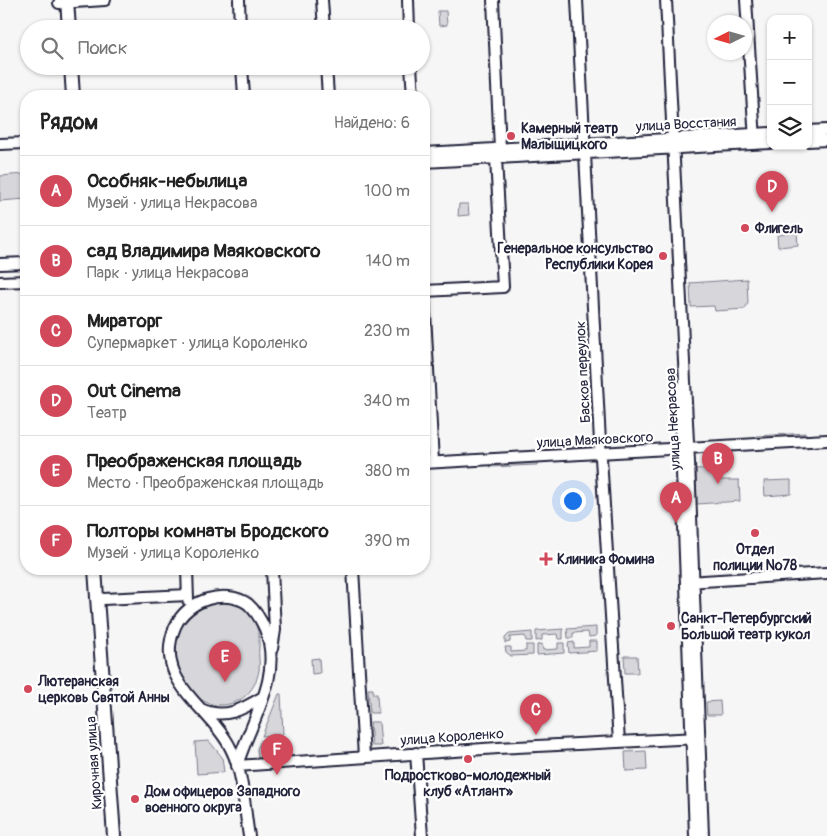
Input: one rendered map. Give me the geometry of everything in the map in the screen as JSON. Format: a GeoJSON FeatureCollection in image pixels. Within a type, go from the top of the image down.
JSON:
{"type":"FeatureCollection","features":[{"type":"Feature","properties":{"kind":"main road"},"geometry":{"type":"LineString","coordinates":[[62,20],[63,1]]}},
{"type":"Feature","properties":{"kind":"main road"},"geometry":{"type":"LineString","coordinates":[[63,1],[67,20]]}},
{"type":"Feature","properties":{"kind":"main road"},"geometry":{"type":"LineString","coordinates":[[63,75],[64,90]]}},
{"type":"Feature","properties":{"kind":"main road"},"geometry":{"type":"LineString","coordinates":[[72,75],[73,90]]}},
{"type":"Feature","properties":{"kind":"main road","name":"Кирочная улица"},"geometry":{"type":"LineString","coordinates":[[95,575],[114,836]]}},
{"type":"Feature","properties":{"kind":"main road","name":"Кирочная улица"},"geometry":{"type":"LineString","coordinates":[[102,575],[119,836]]}},
{"type":"Feature","properties":{"kind":"street"},"geometry":{"type":"LineString","coordinates":[[63,1],[104,0]]}},
{"type":"Feature","properties":{"kind":"street"},"geometry":{"type":"LineString","coordinates":[[239,0],[240,20]]}},
{"type":"Feature","properties":{"kind":"street"},"geometry":{"type":"LineString","coordinates":[[322,0],[323,20]]}},
{"type":"Feature","properties":{"kind":"street"},"geometry":{"type":"LineString","coordinates":[[408,0],[409,20]]}},
{"type":"Feature","properties":{"kind":"street"},"geometry":{"type":"LineString","coordinates":[[430,293],[503,287],[493,0]]}},
{"type":"Feature","properties":{"kind":"street","name":"Басков переулок"},"geometry":{"type":"LineString","coordinates":[[577,0],[601,453],[620,742]]}},
{"type":"Feature","properties":{"kind":"street","name":"улица Некрасова"},"geometry":{"type":"LineString","coordinates":[[660,0],[670,143],[685,449],[695,738],[695,836]]}},
{"type":"Feature","properties":{"kind":"street","name":"улица Некрасова"},"geometry":{"type":"LineString","coordinates":[[666,0],[670,143]]}},
{"type":"Feature","properties":{"kind":"street"},"geometry":{"type":"LineString","coordinates":[[746,0],[755,139]]}},
{"type":"Feature","properties":{"kind":"street"},"geometry":{"type":"LineString","coordinates":[[243,75],[244,90]]}},
{"type":"Feature","properties":{"kind":"street"},"geometry":{"type":"LineString","coordinates":[[327,75],[328,90]]}},
{"type":"Feature","properties":{"kind":"street"},"geometry":{"type":"LineString","coordinates":[[412,75],[413,90]]}},
{"type":"Feature","properties":{"kind":"street"},"geometry":{"type":"LineString","coordinates":[[812,131],[827,130]]}},
{"type":"Feature","properties":{"kind":"street","name":"улица Восстания"},"geometry":{"type":"LineString","coordinates":[[755,139],[767,134]]}},
{"type":"Feature","properties":{"kind":"street","name":"улица Восстания"},"geometry":{"type":"LineString","coordinates":[[430,153],[498,153],[755,139],[767,142]]}},
{"type":"Feature","properties":{"kind":"street"},"geometry":{"type":"LineString","coordinates":[[812,140],[827,140]]}},
{"type":"Feature","properties":{"kind":"street"},"geometry":{"type":"LineString","coordinates":[[0,144],[20,143]]}},
{"type":"Feature","properties":{"kind":"street","name":"улица Восстания"},"geometry":{"type":"LineString","coordinates":[[430,161],[498,153]]}},
{"type":"Feature","properties":{"kind":"street"},"geometry":{"type":"LineString","coordinates":[[0,264],[20,262]]}},
{"type":"Feature","properties":{"kind":"street"},"geometry":{"type":"LineString","coordinates":[[0,282],[20,280]]}},
{"type":"Feature","properties":{"kind":"street","name":"улица Маяковского"},"geometry":{"type":"LineString","coordinates":[[430,463],[827,440]]}},
{"type":"Feature","properties":{"kind":"street"},"geometry":{"type":"LineString","coordinates":[[690,582],[827,573]]}},
{"type":"Feature","properties":{"kind":"street"},"geometry":{"type":"LineString","coordinates":[[187,575],[189,608]]}},
{"type":"Feature","properties":{"kind":"street"},"geometry":{"type":"LineString","coordinates":[[237,766],[271,670],[271,650],[275,630],[272,575]]}},
{"type":"Feature","properties":{"kind":"street"},"geometry":{"type":"LineString","coordinates":[[353,575],[364,757]]}},
{"type":"Feature","properties":{"kind":"street"},"geometry":{"type":"LineString","coordinates":[[104,599],[188,595]]}},
{"type":"Feature","properties":{"kind":"street"},"geometry":{"type":"LineString","coordinates":[[249,836],[237,766],[230,746],[178,682],[170,654],[172,634],[177,622],[189,608],[217,597],[238,598],[255,611],[271,650]]}},
{"type":"Feature","properties":{"kind":"street"},"geometry":{"type":"LineString","coordinates":[[200,708],[211,713],[226,714],[245,708],[263,697]]}},
{"type":"Feature","properties":{"kind":"street","name":"улица Некрасова"},"geometry":{"type":"LineString","coordinates":[[695,738],[703,836]]}},
{"type":"Feature","properties":{"kind":"street","name":"улица Короленко"},"geometry":{"type":"LineString","coordinates":[[237,766],[416,753],[695,738]]}},
{"type":"Feature","properties":{"kind":"street"},"geometry":{"type":"LineString","coordinates":[[416,753],[422,836]]}},
{"type":"Feature","properties":{"kind":"shaded area"},"geometry":{"type":"Polygon","coordinates":[[[438,11],[446,11],[447,25],[439,26],[438,11]]]}},
{"type":"Feature","properties":{"kind":"shaded area"},"geometry":{"type":"Polygon","coordinates":[[[20,174],[20,199],[0,201],[0,176],[20,174]]]}},
{"type":"Feature","properties":{"kind":"shaded area"},"geometry":{"type":"Polygon","coordinates":[[[459,204],[468,204],[469,215],[458,216],[459,204]]]}},
{"type":"Feature","properties":{"kind":"shaded area"},"geometry":{"type":"Polygon","coordinates":[[[797,233],[798,245],[778,247],[777,235],[797,233]]]}},
{"type":"Feature","properties":{"kind":"shaded area"},"geometry":{"type":"Polygon","coordinates":[[[747,279],[748,303],[745,309],[715,311],[714,306],[691,307],[690,283],[747,279]]]}},
{"type":"Feature","properties":{"kind":"shaded area"},"geometry":{"type":"Polygon","coordinates":[[[806,433],[806,436],[757,439],[757,436],[806,433]]]}},
{"type":"Feature","properties":{"kind":"shaded area"},"geometry":{"type":"Polygon","coordinates":[[[586,446],[586,448],[548,451],[548,448],[586,446]]]}},
{"type":"Feature","properties":{"kind":"shaded area"},"geometry":{"type":"Polygon","coordinates":[[[537,462],[537,465],[490,467],[490,464],[537,462]]]}},
{"type":"Feature","properties":{"kind":"shaded area"},"geometry":{"type":"Polygon","coordinates":[[[715,468],[716,480],[739,480],[740,501],[697,504],[696,469],[715,468]]]}},
{"type":"Feature","properties":{"kind":"shaded area"},"geometry":{"type":"Polygon","coordinates":[[[791,480],[791,494],[765,496],[764,481],[791,480]]]}},
{"type":"Feature","properties":{"kind":"shaded area"},"geometry":{"type":"Polygon","coordinates":[[[218,602],[228,602],[244,607],[252,615],[258,632],[259,642],[259,670],[255,684],[241,699],[220,705],[209,703],[199,698],[191,690],[184,680],[180,669],[176,646],[180,629],[188,618],[199,610],[218,602]]]}},
{"type":"Feature","properties":{"kind":"shaded area"},"geometry":{"type":"Polygon","coordinates":[[[596,627],[596,636],[589,637],[588,632],[573,633],[573,638],[568,638],[567,629],[596,627]]]}},
{"type":"Feature","properties":{"kind":"shaded area"},"geometry":{"type":"Polygon","coordinates":[[[563,629],[563,639],[558,639],[557,634],[542,635],[542,640],[536,641],[536,631],[563,629]]]}},
{"type":"Feature","properties":{"kind":"shaded area"},"geometry":{"type":"Polygon","coordinates":[[[532,632],[532,641],[526,641],[525,636],[510,637],[510,642],[505,643],[505,638],[509,634],[532,632]]]}},
{"type":"Feature","properties":{"kind":"shaded area"},"geometry":{"type":"Polygon","coordinates":[[[589,641],[597,641],[597,651],[569,653],[568,643],[574,642],[574,648],[589,647],[589,641]]]}},
{"type":"Feature","properties":{"kind":"shaded area"},"geometry":{"type":"Polygon","coordinates":[[[558,643],[564,643],[564,653],[537,655],[537,645],[542,644],[543,650],[558,649],[558,643]]]}},
{"type":"Feature","properties":{"kind":"shaded area"},"geometry":{"type":"Polygon","coordinates":[[[526,645],[533,645],[533,655],[511,656],[506,652],[505,647],[511,647],[511,652],[526,651],[526,645]]]}},
{"type":"Feature","properties":{"kind":"shaded area"},"geometry":{"type":"Polygon","coordinates":[[[624,656],[637,656],[638,673],[625,673],[624,656]]]}},
{"type":"Feature","properties":{"kind":"shaded area"},"geometry":{"type":"Polygon","coordinates":[[[319,658],[320,673],[312,674],[311,659],[319,658]]]}},
{"type":"Feature","properties":{"kind":"shaded area"},"geometry":{"type":"Polygon","coordinates":[[[368,689],[373,689],[373,694],[377,694],[378,713],[370,713],[368,689]]]}},
{"type":"Feature","properties":{"kind":"shaded area"},"geometry":{"type":"Polygon","coordinates":[[[279,694],[281,694],[283,734],[262,736],[279,694]]]}},
{"type":"Feature","properties":{"kind":"shaded area"},"geometry":{"type":"Polygon","coordinates":[[[720,701],[721,715],[707,715],[706,702],[720,701]]]}},
{"type":"Feature","properties":{"kind":"shaded area"},"geometry":{"type":"Polygon","coordinates":[[[370,722],[379,722],[381,746],[372,746],[370,722]]]}},
{"type":"Feature","properties":{"kind":"shaded area"},"geometry":{"type":"Polygon","coordinates":[[[284,738],[285,758],[258,758],[257,749],[261,740],[284,738]]]}},
{"type":"Feature","properties":{"kind":"shaded area"},"geometry":{"type":"Polygon","coordinates":[[[209,741],[222,757],[224,772],[197,774],[195,742],[209,741]]]}},
{"type":"Feature","properties":{"kind":"shaded area"},"geometry":{"type":"Polygon","coordinates":[[[646,751],[647,770],[626,771],[625,752],[646,751]]]}},
{"type":"Feature","properties":{"kind":"place","name":"Камерный театр Малыщицкого"},"geometry":{"type":"Point","coordinates":[511,136]}},
{"type":"Feature","properties":{"kind":"place","name":"Out Cinema"},"geometry":{"type":"Point","coordinates":[772,212]}},
{"type":"Feature","properties":{"kind":"place","name":"Флигель"},"geometry":{"type":"Point","coordinates":[745,228]}},
{"type":"Feature","properties":{"kind":"place","name":"Генеральное консульство Республики Корея"},"geometry":{"type":"Point","coordinates":[663,256]}},
{"type":"Feature","properties":{"kind":"place","name":"сад Владимира Маяковского"},"geometry":{"type":"Point","coordinates":[718,484]}},
{"type":"Feature","properties":{"kind":"place","name":"Особняк-небылица"},"geometry":{"type":"Point","coordinates":[676,523]}},
{"type":"Feature","properties":{"kind":"place","name":"Отдел полиции №78"},"geometry":{"type":"Point","coordinates":[755,533]}},
{"type":"Feature","properties":{"kind":"place","name":"Клиника Фомина"},"geometry":{"type":"Point","coordinates":[546,559]}},
{"type":"Feature","properties":{"kind":"place","name":"Санкт-Петербургский Большой театр кукол"},"geometry":{"type":"Point","coordinates":[671,626]}},
{"type":"Feature","properties":{"kind":"place","name":"Преображенская площадь"},"geometry":{"type":"Point","coordinates":[225,682]}},
{"type":"Feature","properties":{"kind":"place","name":"Лютеранская церковь Святой Анны"},"geometry":{"type":"Point","coordinates":[28,689]}},
{"type":"Feature","properties":{"kind":"place","name":"Мираторг"},"geometry":{"type":"Point","coordinates":[536,735]}},
{"type":"Feature","properties":{"kind":"place","name":"Подростково-молодежный клуб «Атлант»"},"geometry":{"type":"Point","coordinates":[468,759]}},
{"type":"Feature","properties":{"kind":"place","name":"Полторы комнаты Бродского"},"geometry":{"type":"Point","coordinates":[277,775]}},
{"type":"Feature","properties":{"kind":"place","name":"Дом офицеров Западного военного округа"},"geometry":{"type":"Point","coordinates":[135,799]}}]}
